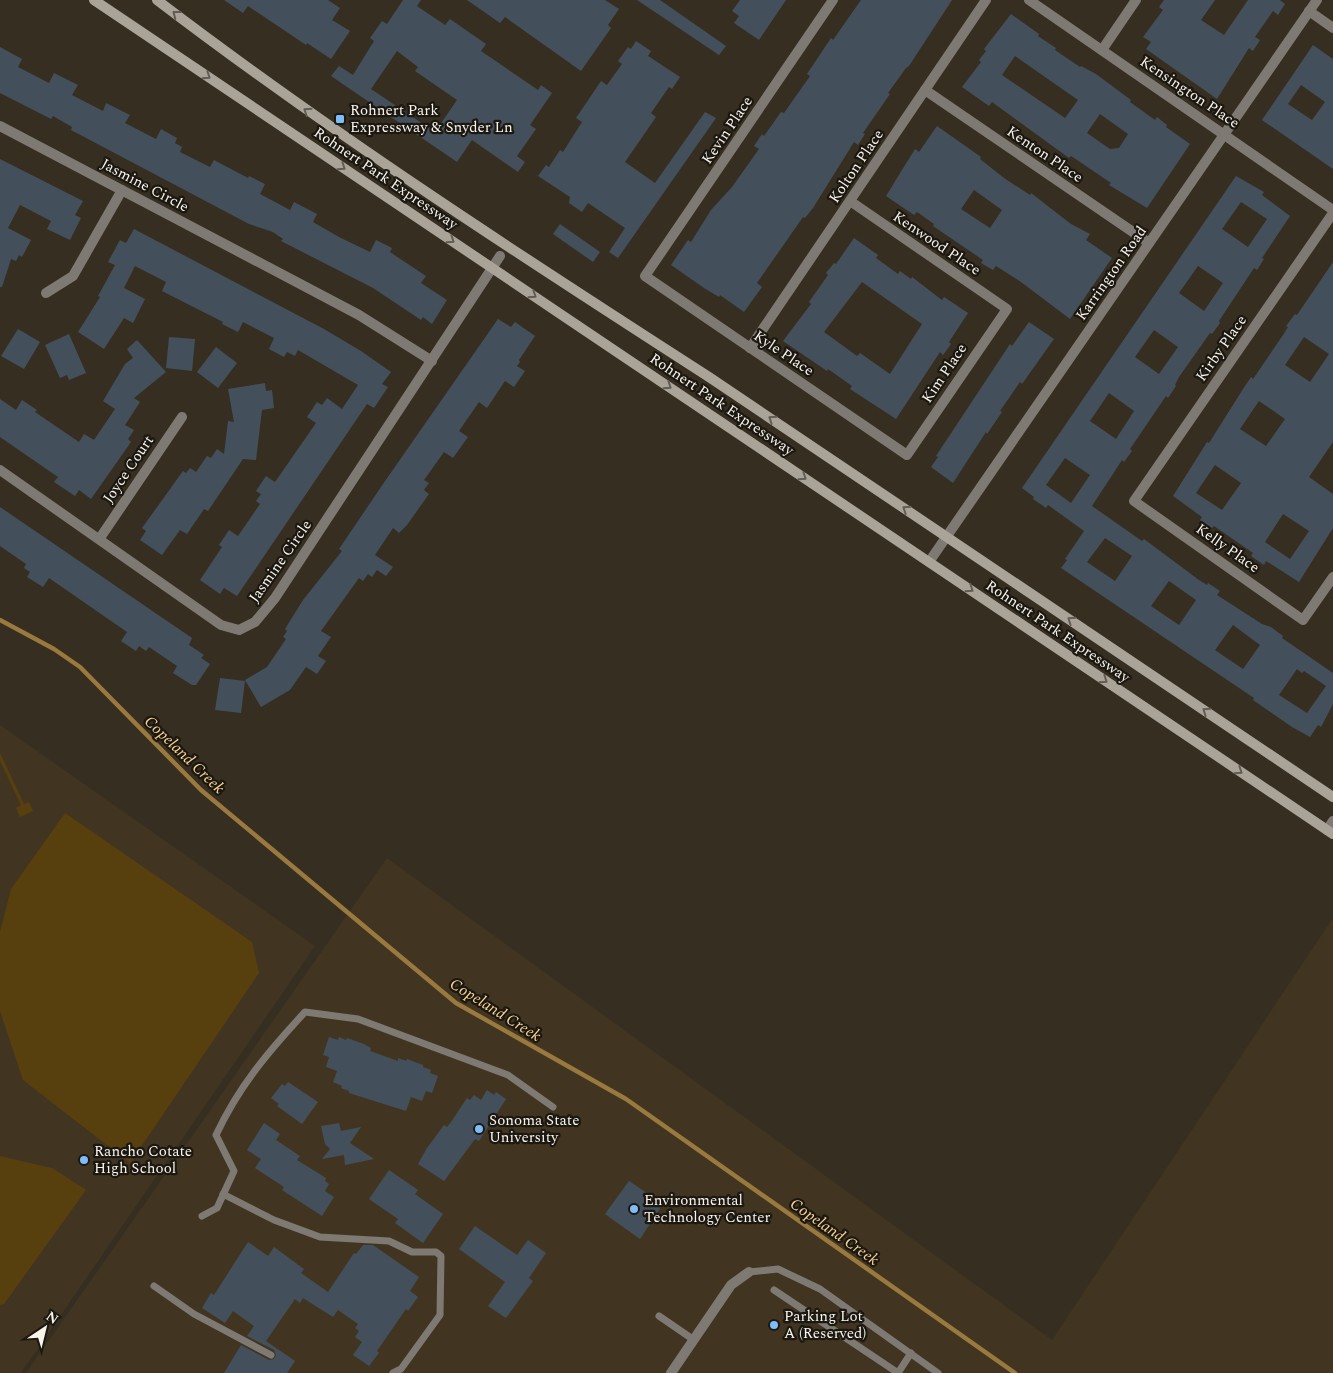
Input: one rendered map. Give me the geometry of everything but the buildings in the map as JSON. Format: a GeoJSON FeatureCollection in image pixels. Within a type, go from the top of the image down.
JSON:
{"type":"FeatureCollection","features":[{"type":"Feature","properties":{"kind":"main road","name":"Rohnert Park Expressway"},"geometry":{"type":"LineString","coordinates":[[94,0],[929,562],[1331,828]]}},
{"type":"Feature","properties":{"kind":"main road","name":"Rohnert Park Expressway"},"geometry":{"type":"LineString","coordinates":[[158,0],[246,68],[358,146],[947,536],[1333,797]]}},
{"type":"Feature","properties":{"kind":"street","name":"Kevin Place"},"geometry":{"type":"LineString","coordinates":[[645,276],[834,0]]}},
{"type":"Feature","properties":{"kind":"street","name":"Kolton Place"},"geometry":{"type":"LineString","coordinates":[[750,348],[986,0]]}},
{"type":"Feature","properties":{"kind":"street","name":"Kensington Place"},"geometry":{"type":"LineString","coordinates":[[1029,0],[1225,134],[1333,211]]}},
{"type":"Feature","properties":{"kind":"street"},"geometry":{"type":"LineString","coordinates":[[1102,50],[1136,0]]}},
{"type":"Feature","properties":{"kind":"street","name":"Karrington Road"},"geometry":{"type":"LineString","coordinates":[[929,562],[1317,0]]}},
{"type":"Feature","properties":{"kind":"street"},"geometry":{"type":"LineString","coordinates":[[1309,11],[1333,28]]}},
{"type":"Feature","properties":{"kind":"street","name":"Kenton Place"},"geometry":{"type":"LineString","coordinates":[[925,90],[1149,244]]}},
{"type":"Feature","properties":{"kind":"street","name":"Jasmine Circle"},"geometry":{"type":"LineString","coordinates":[[0,126],[359,315],[432,361]]}},
{"type":"Feature","properties":{"kind":"street"},"geometry":{"type":"LineString","coordinates":[[46,293],[73,276],[122,190]]}},
{"type":"Feature","properties":{"kind":"street","name":"Kenwood Place"},"geometry":{"type":"LineString","coordinates":[[850,201],[1007,309]]}},
{"type":"Feature","properties":{"kind":"street","name":"Kirby Place"},"geometry":{"type":"LineString","coordinates":[[1134,501],[1333,211]]}},
{"type":"Feature","properties":{"kind":"street","name":"Jasmine Circle"},"geometry":{"type":"LineString","coordinates":[[0,470],[100,538],[221,625],[239,630],[255,622],[275,598],[500,256]]}},
{"type":"Feature","properties":{"kind":"street","name":"Kyle Place"},"geometry":{"type":"LineString","coordinates":[[645,276],[907,455]]}},
{"type":"Feature","properties":{"kind":"street","name":"Kim Place"},"geometry":{"type":"LineString","coordinates":[[907,455],[1007,309]]}},
{"type":"Feature","properties":{"kind":"street","name":"Joyce Court"},"geometry":{"type":"LineString","coordinates":[[100,538],[182,417]]}},
{"type":"Feature","properties":{"kind":"street","name":"Kelly Place"},"geometry":{"type":"LineString","coordinates":[[1134,501],[1303,620],[1333,577]]}},
{"type":"Feature","properties":{"kind":"street"},"geometry":{"type":"LineString","coordinates":[[671,1373],[731,1285],[749,1272]]}},
{"type":"Feature","properties":{"kind":"lane"},"geometry":{"type":"LineString","coordinates":[[202,1216],[216,1208],[234,1171],[216,1135],[230,1106],[265,1054],[305,1012],[358,1019],[508,1075],[553,1107]]}},
{"type":"Feature","properties":{"kind":"lane"},"geometry":{"type":"LineString","coordinates":[[223,1194],[274,1220],[320,1237],[389,1241],[412,1252],[436,1252],[441,1256],[440,1315],[402,1371],[393,1373]]}},
{"type":"Feature","properties":{"kind":"lane"},"geometry":{"type":"LineString","coordinates":[[749,1272],[778,1269],[820,1289],[938,1373]]}},
{"type":"Feature","properties":{"kind":"lane"},"geometry":{"type":"LineString","coordinates":[[154,1286],[194,1314],[271,1355]]}},
{"type":"Feature","properties":{"kind":"lane"},"geometry":{"type":"LineString","coordinates":[[774,1290],[898,1373],[911,1353]]}},
{"type":"Feature","properties":{"kind":"lane"},"geometry":{"type":"LineString","coordinates":[[659,1316],[694,1340]]}},
{"type":"Feature","properties":{"kind":"shaded area","name":"Rancho Cotate High School"},"geometry":{"type":"Polygon","coordinates":[[[0,725],[315,946],[21,1373],[0,1373],[0,725]]]}},
{"type":"Feature","properties":{"kind":"shaded area"},"geometry":{"type":"Polygon","coordinates":[[[0,753],[24,804],[29,802],[33,811],[20,817],[16,808],[21,805],[0,761],[0,753]]]}},
{"type":"Feature","properties":{"kind":"shaded area"},"geometry":{"type":"Polygon","coordinates":[[[65,813],[252,942],[259,973],[130,1163],[23,1080],[0,1011],[0,932],[11,889],[65,813]]]}},
{"type":"Feature","properties":{"kind":"shaded area","name":"Sonoma State University"},"geometry":{"type":"Polygon","coordinates":[[[387,858],[1052,1340],[1333,918],[1333,1373],[26,1373],[387,858]]]}},
{"type":"Feature","properties":{"kind":"shaded area"},"geometry":{"type":"Polygon","coordinates":[[[0,1156],[52,1168],[86,1190],[4,1304],[0,1305],[0,1156]]]}},
{"type":"Feature","properties":{"kind":"waterway","name":"Copeland Creek"},"geometry":{"type":"LineString","coordinates":[[0,620],[54,649],[80,667],[201,790],[456,1003],[626,1099],[1015,1373]]}},
{"type":"Feature","properties":{"kind":"place","name":"Rohnert Park Expressway & Snyder Ln"},"geometry":{"type":"Point","coordinates":[340,119]}},
{"type":"Feature","properties":{"kind":"place","name":"Sonoma State University"},"geometry":{"type":"Point","coordinates":[479,1129]}},
{"type":"Feature","properties":{"kind":"place","name":"Rancho Cotate High School"},"geometry":{"type":"Point","coordinates":[84,1160]}},
{"type":"Feature","properties":{"kind":"place","name":"Environmental Technology Center"},"geometry":{"type":"Point","coordinates":[634,1209]}},
{"type":"Feature","properties":{"kind":"place","name":"Parking Lot A (Reserved)"},"geometry":{"type":"Point","coordinates":[774,1325]}}]}
